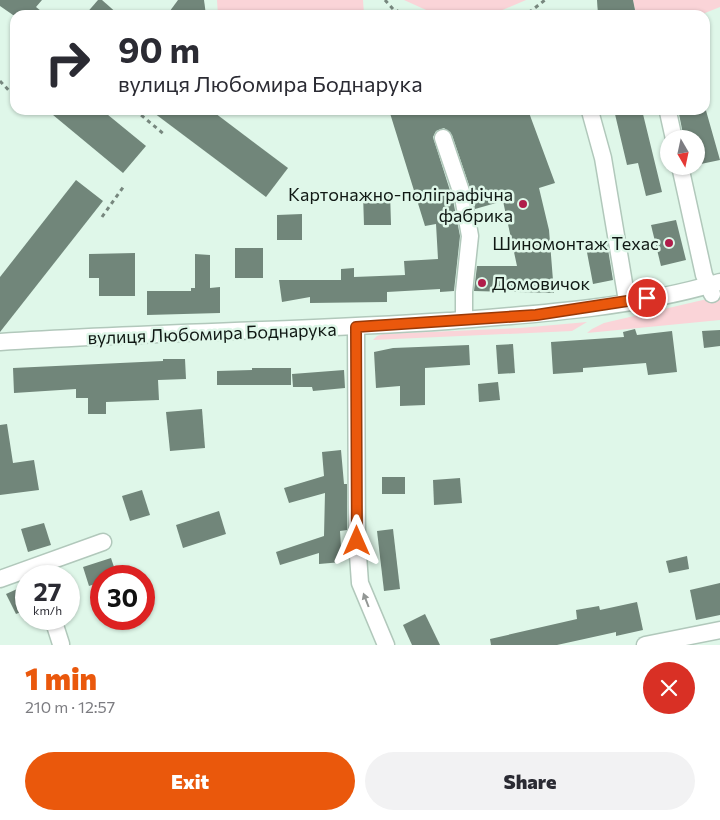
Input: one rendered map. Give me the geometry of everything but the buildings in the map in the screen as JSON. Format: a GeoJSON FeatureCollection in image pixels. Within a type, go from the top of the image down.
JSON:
{"type":"FeatureCollection","features":[{"type":"Feature","properties":{"kind":"street"},"geometry":{"type":"LineString","coordinates":[[591,115],[603,158],[627,302]]}},
{"type":"Feature","properties":{"kind":"street"},"geometry":{"type":"LineString","coordinates":[[669,115],[672,130]]}},
{"type":"Feature","properties":{"kind":"street"},"geometry":{"type":"LineString","coordinates":[[443,138],[463,197],[470,236],[464,292],[464,319]]}},
{"type":"Feature","properties":{"kind":"street"},"geometry":{"type":"LineString","coordinates":[[682,175],[713,287]]}},
{"type":"Feature","properties":{"kind":"street","name":"вулиця Любомира Боднарука"},"geometry":{"type":"LineString","coordinates":[[0,342],[356,327],[536,315],[713,287]]}},
{"type":"Feature","properties":{"kind":"street"},"geometry":{"type":"LineString","coordinates":[[356,327],[357,541],[360,583],[386,645]]}},
{"type":"Feature","properties":{"kind":"street"},"geometry":{"type":"LineString","coordinates":[[55,565],[103,542]]}},
{"type":"Feature","properties":{"kind":"street"},"geometry":{"type":"LineString","coordinates":[[0,579],[15,576]]}},
{"type":"Feature","properties":{"kind":"street"},"geometry":{"type":"LineString","coordinates":[[56,630],[61,644]]}},
{"type":"Feature","properties":{"kind":"street"},"geometry":{"type":"LineString","coordinates":[[645,645],[720,630]]}},
{"type":"Feature","properties":{"kind":"path"},"geometry":{"type":"LineString","coordinates":[[385,0],[397,10]]}},
{"type":"Feature","properties":{"kind":"path"},"geometry":{"type":"LineString","coordinates":[[532,10],[545,0]]}},
{"type":"Feature","properties":{"kind":"path"},"geometry":{"type":"LineString","coordinates":[[0,81],[10,92]]}},
{"type":"Feature","properties":{"kind":"path"},"geometry":{"type":"LineString","coordinates":[[141,115],[165,135]]}},
{"type":"Feature","properties":{"kind":"path"},"geometry":{"type":"LineString","coordinates":[[102,217],[124,186]]}},
{"type":"Feature","properties":{"kind":"shaded area"},"geometry":{"type":"Polygon","coordinates":[[[217,0],[363,0],[364,10],[218,10],[217,0]]]}},
{"type":"Feature","properties":{"kind":"shaded area"},"geometry":{"type":"Polygon","coordinates":[[[404,0],[526,0],[503,10],[426,10],[404,0]]]}},
{"type":"Feature","properties":{"kind":"shaded area"},"geometry":{"type":"Polygon","coordinates":[[[633,0],[720,0],[720,7],[710,11],[635,10],[633,0]]]}},
{"type":"Feature","properties":{"kind":"shaded area"},"geometry":{"type":"Polygon","coordinates":[[[720,296],[720,320],[587,333],[604,323],[720,296]]]}},
{"type":"Feature","properties":{"kind":"shaded area"},"geometry":{"type":"Polygon","coordinates":[[[587,322],[572,331],[373,340],[383,334],[520,328],[587,322]]]}},
{"type":"Feature","properties":{"kind":"place","name":"Картонажно-поліграфічна фабрика"},"geometry":{"type":"Point","coordinates":[523,204]}},
{"type":"Feature","properties":{"kind":"place","name":"Шиномонтаж Техас"},"geometry":{"type":"Point","coordinates":[669,243]}},
{"type":"Feature","properties":{"kind":"place","name":"Домовичок"},"geometry":{"type":"Point","coordinates":[482,283]}},
{"type":"Feature","properties":{"kind":"route"},"geometry":{"type":"LineString","coordinates":[[357,541],[356,327],[536,315],[582,310],[647,298]]}}]}
